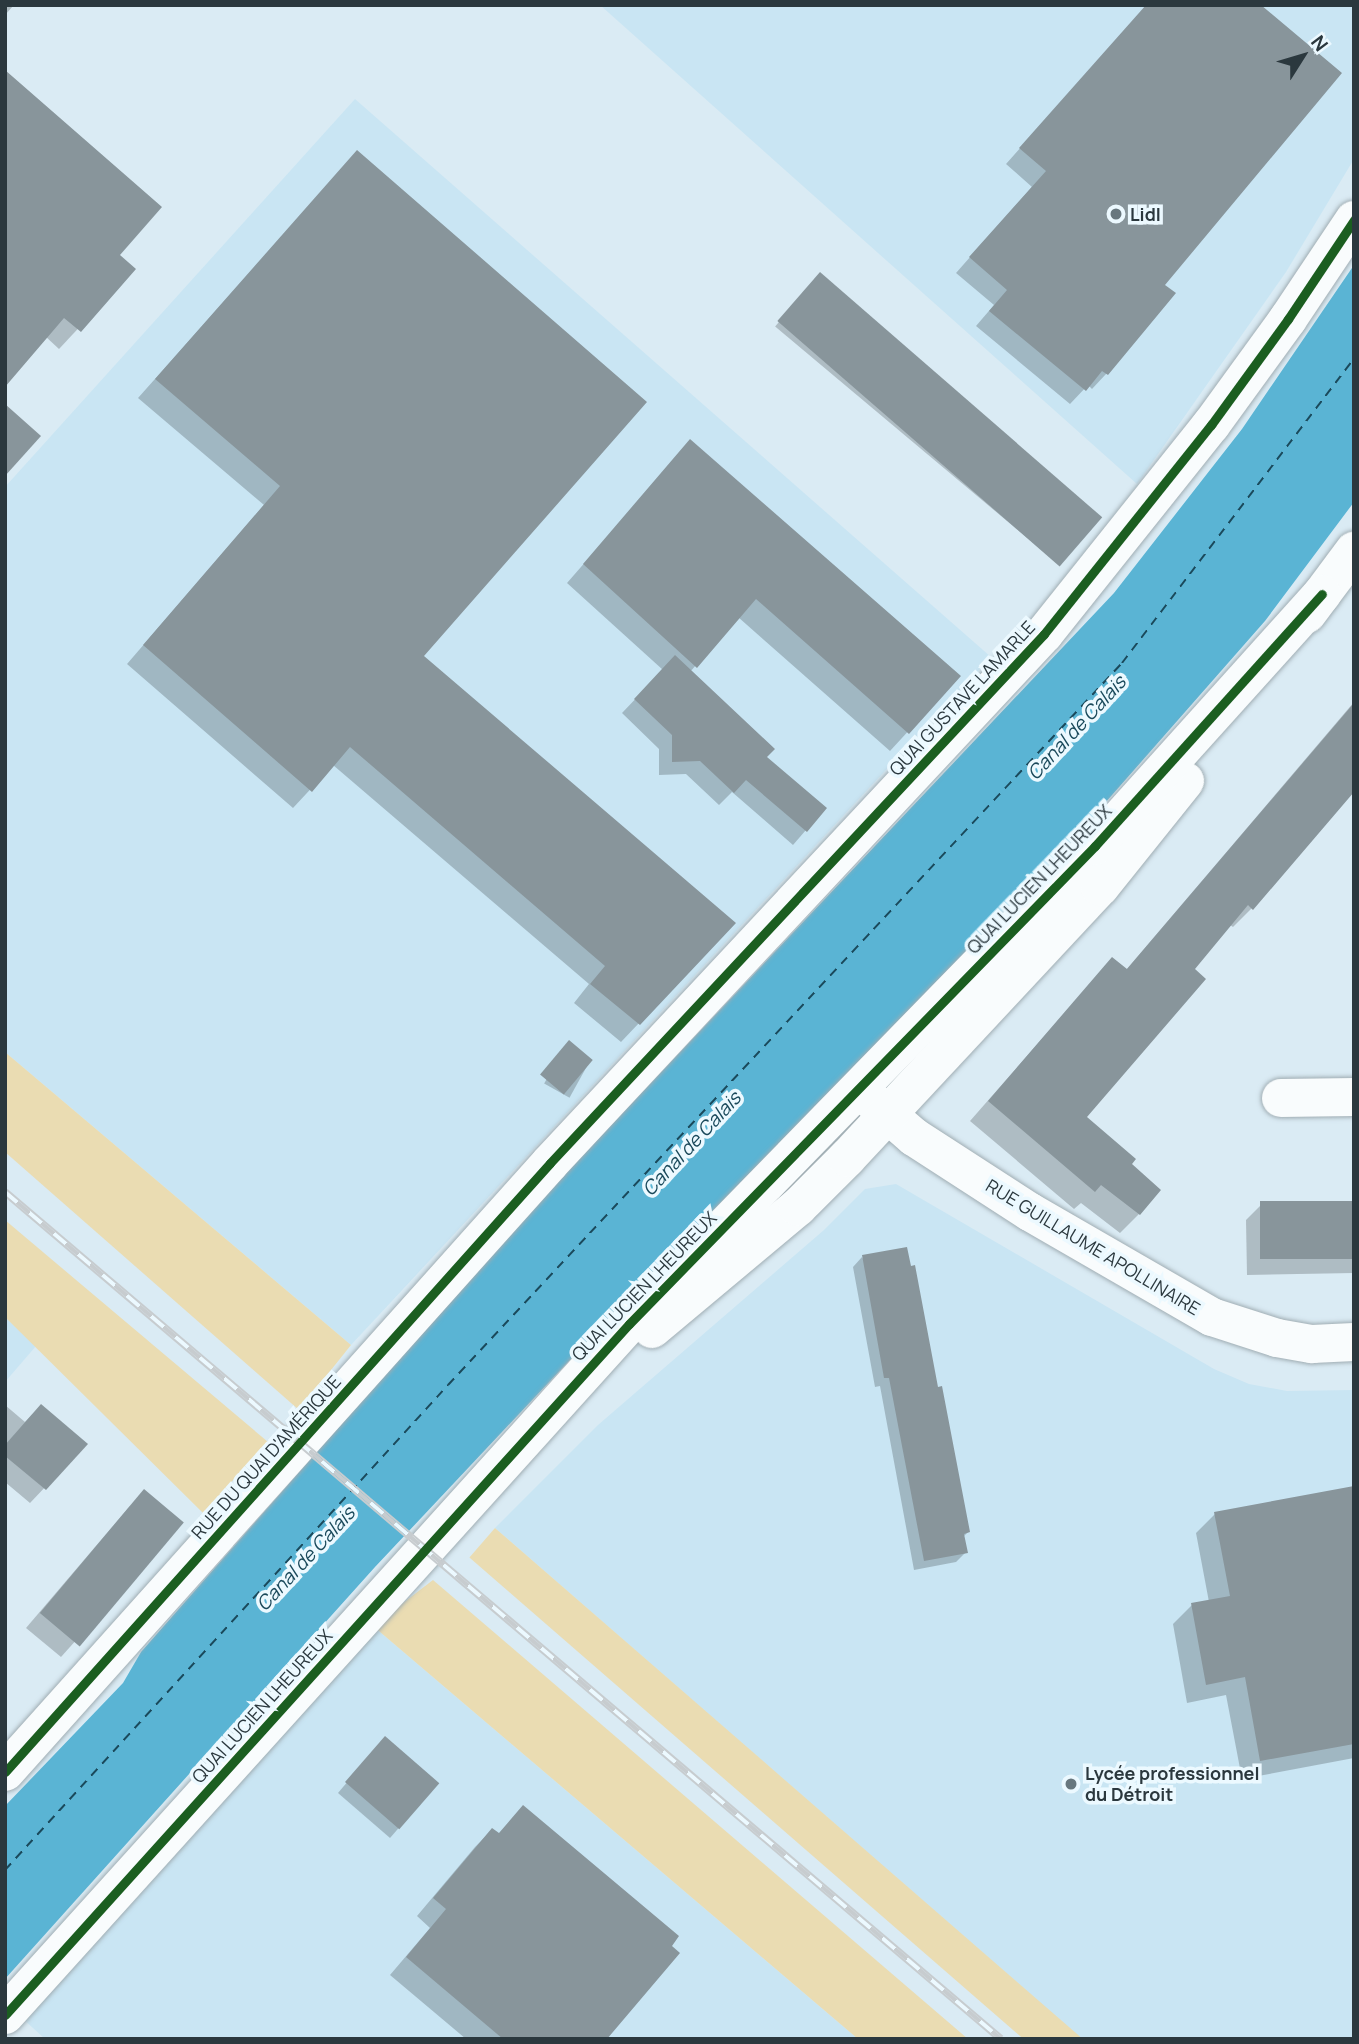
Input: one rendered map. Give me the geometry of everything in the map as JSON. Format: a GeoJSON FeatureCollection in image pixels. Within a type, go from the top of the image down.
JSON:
{"type":"FeatureCollection","features":[{"type":"Feature","properties":{"kind":"street","name":"QUAI GUSTAVE LAMARLE"},"geometry":{"type":"LineString","coordinates":[[550,1163],[1044,634],[1219,414],[1354,220]]}},
{"type":"Feature","properties":{"kind":"street","name":"QUAI LUCIEN LHEUREUX"},"geometry":{"type":"LineString","coordinates":[[499,1464],[596,1376],[798,1207],[886,1114],[1131,850],[1224,731],[1354,551]]}},
{"type":"Feature","properties":{"kind":"street","name":"QUAI LUCIEN LHEUREUX"},"geometry":{"type":"LineString","coordinates":[[5,2015],[499,1464],[629,1324],[1095,846],[1322,593]]}},
{"type":"Feature","properties":{"kind":"street","name":"RUE GUILLAUME APOLLINAIRE"},"geometry":{"type":"LineString","coordinates":[[858,1088],[914,1137],[1030,1212],[1212,1317],[1277,1338],[1312,1344],[1354,1342]]}},
{"type":"Feature","properties":{"kind":"street"},"geometry":{"type":"LineString","coordinates":[[1281,1098],[1354,1097]]}},
{"type":"Feature","properties":{"kind":"street","name":"RUE DU QUAI D'AMÉRIQUE"},"geometry":{"type":"LineString","coordinates":[[5,1772],[550,1163]]}},
{"type":"Feature","properties":{"kind":"shaded area"},"geometry":{"type":"Polygon","coordinates":[[[600,5],[1354,5],[1354,159],[1286,272],[1137,484],[600,5]]]}},
{"type":"Feature","properties":{"kind":"shaded area"},"geometry":{"type":"Polygon","coordinates":[[[355,99],[991,657],[351,1345],[5,1052],[5,487],[355,99]]]}},
{"type":"Feature","properties":{"kind":"shaded area"},"geometry":{"type":"Polygon","coordinates":[[[5,1052],[351,1345],[299,1410],[5,1152],[5,1052]]]}},
{"type":"Feature","properties":{"kind":"shaded area","name":"Lycée professionnel du Détroit"},"geometry":{"type":"Polygon","coordinates":[[[896,1184],[1214,1369],[1249,1384],[1287,1391],[1354,1390],[1354,2039],[1082,2039],[495,1528],[598,1425],[824,1230],[865,1189],[896,1184]]]}},
{"type":"Feature","properties":{"kind":"shaded area"},"geometry":{"type":"Polygon","coordinates":[[[5,1220],[268,1442],[203,1513],[5,1317],[5,1220]]]}},
{"type":"Feature","properties":{"kind":"shaded area"},"geometry":{"type":"Polygon","coordinates":[[[5,1317],[36,1346],[5,1382],[5,1317]]]}},
{"type":"Feature","properties":{"kind":"shaded area"},"geometry":{"type":"Polygon","coordinates":[[[495,1528],[1082,2038],[1023,2039],[469,1557],[495,1528]]]}},
{"type":"Feature","properties":{"kind":"shaded area"},"geometry":{"type":"Polygon","coordinates":[[[433,1580],[968,2039],[858,2039],[373,1626],[433,1580]]]}},
{"type":"Feature","properties":{"kind":"shaded area"},"geometry":{"type":"Polygon","coordinates":[[[373,1626],[858,2039],[45,2039],[21,2017],[373,1626]]]}},
{"type":"Feature","properties":{"kind":"water","name":"Canal de Calais"},"geometry":{"type":"Polygon","coordinates":[[[1354,265],[1354,502],[1265,621],[1055,860],[648,1277],[375,1567],[5,1979],[5,1806],[123,1683],[141,1652],[513,1229],[1114,593],[1242,429],[1354,265]]]}},
{"type":"Feature","properties":{"kind":"building","name":"Lidl"},"geometry":{"type":"Polygon","coordinates":[[[1146,5],[1261,5],[1342,73],[1165,285],[1176,293],[1108,375],[1102,371],[1086,391],[989,311],[1007,290],[969,257],[1046,171],[1019,148],[1146,5]]]}},
{"type":"Feature","properties":{"kind":"building"},"geometry":{"type":"Polygon","coordinates":[[[5,70],[162,207],[120,255],[136,269],[81,332],[64,318],[5,387],[5,70]]]}},
{"type":"Feature","properties":{"kind":"building"},"geometry":{"type":"Polygon","coordinates":[[[357,150],[647,402],[424,656],[736,923],[640,1025],[590,984],[605,966],[350,747],[312,792],[143,645],[280,486],[155,379],[357,150]]]}},
{"type":"Feature","properties":{"kind":"building"},"geometry":{"type":"Polygon","coordinates":[[[820,272],[1102,517],[1060,566],[777,321],[820,272]]]}},
{"type":"Feature","properties":{"kind":"building"},"geometry":{"type":"Polygon","coordinates":[[[5,404],[41,436],[5,476],[5,404]]]}},
{"type":"Feature","properties":{"kind":"building"},"geometry":{"type":"Polygon","coordinates":[[[690,439],[961,676],[909,734],[756,599],[697,668],[583,564],[690,439]]]}},
{"type":"Feature","properties":{"kind":"building"},"geometry":{"type":"Polygon","coordinates":[[[675,655],[775,749],[767,757],[827,808],[807,832],[746,780],[734,793],[700,761],[672,762],[672,735],[634,699],[675,655]]]}},
{"type":"Feature","properties":{"kind":"building"},"geometry":{"type":"Polygon","coordinates":[[[1354,703],[1354,792],[1253,910],[1248,905],[1195,969],[1206,979],[1087,1117],[1136,1159],[1132,1164],[1161,1190],[1140,1215],[1101,1185],[1095,1192],[988,1101],[1112,957],[1127,969],[1354,703]]]}},
{"type":"Feature","properties":{"kind":"building"},"geometry":{"type":"Polygon","coordinates":[[[569,1040],[593,1060],[564,1094],[540,1074],[569,1040]]]}},
{"type":"Feature","properties":{"kind":"building"},"geometry":{"type":"Polygon","coordinates":[[[1260,1201],[1354,1201],[1354,1259],[1260,1259],[1260,1201]]]}},
{"type":"Feature","properties":{"kind":"building"},"geometry":{"type":"Polygon","coordinates":[[[907,1247],[911,1266],[915,1265],[938,1387],[942,1386],[970,1532],[964,1534],[968,1553],[924,1561],[889,1378],[884,1378],[862,1255],[907,1247]]]}},
{"type":"Feature","properties":{"kind":"building"},"geometry":{"type":"Polygon","coordinates":[[[41,1404],[88,1444],[46,1490],[5,1456],[5,1445],[41,1404]]]}},
{"type":"Feature","properties":{"kind":"building"},"geometry":{"type":"Polygon","coordinates":[[[1354,1486],[1354,1744],[1260,1761],[1245,1677],[1206,1685],[1191,1603],[1230,1596],[1214,1512],[1354,1486]]]}},
{"type":"Feature","properties":{"kind":"building"},"geometry":{"type":"Polygon","coordinates":[[[144,1489],[184,1522],[80,1647],[40,1613],[144,1489]]]}},
{"type":"Feature","properties":{"kind":"building"},"geometry":{"type":"Polygon","coordinates":[[[385,1736],[439,1783],[399,1829],[345,1782],[385,1736]]]}},
{"type":"Feature","properties":{"kind":"building"},"geometry":{"type":"Polygon","coordinates":[[[523,1805],[679,1936],[672,1946],[680,1953],[607,2039],[503,2039],[406,1957],[446,1909],[433,1898],[492,1828],[499,1833],[523,1805]]]}},
{"type":"Feature","properties":{"kind":"ferry route"},"geometry":{"type":"LineString","coordinates":[[5,1870],[448,1385],[1122,663],[1354,358]]}},
{"type":"Feature","properties":{"kind":"railway"},"geometry":{"type":"LineString","coordinates":[[5,1192],[1001,2039]]}},
{"type":"Feature","properties":{"kind":"cycle path"},"geometry":{"type":"LineString","coordinates":[[5,1772],[550,1163],[1044,634],[1211,425],[1288,319],[1354,220]]}},
{"type":"Feature","properties":{"kind":"cycle path"},"geometry":{"type":"LineString","coordinates":[[5,2015],[629,1324],[1095,846],[1322,594]]}},
{"type":"Feature","properties":{"kind":"place","name":"Lidl"},"geometry":{"type":"Point","coordinates":[1116,214]}},
{"type":"Feature","properties":{"kind":"place","name":"Lycée professionnel du Détroit"},"geometry":{"type":"Point","coordinates":[1071,1784]}}]}
